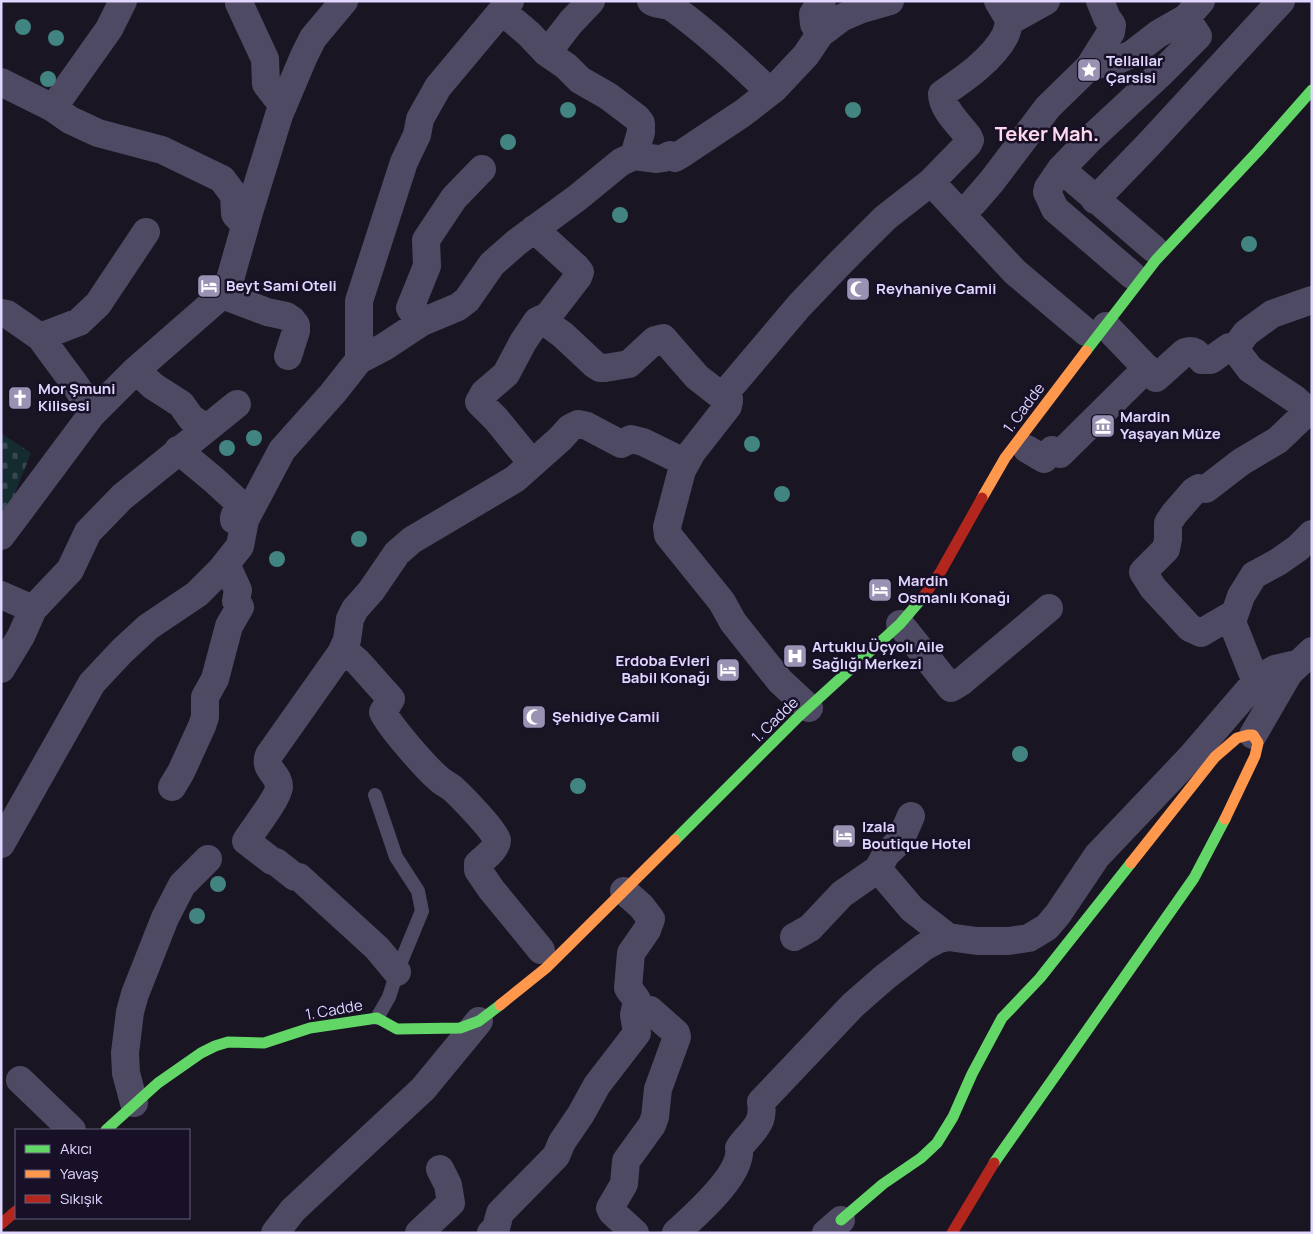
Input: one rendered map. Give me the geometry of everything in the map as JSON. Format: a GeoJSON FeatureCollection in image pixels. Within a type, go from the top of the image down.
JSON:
{"type":"FeatureCollection","features":[{"type":"Feature","properties":{"kind":"main road","name":"1. Cadde"},"geometry":{"type":"LineString","coordinates":[[107,1129],[158,1083],[201,1053],[215,1046],[228,1042],[264,1043],[310,1028],[377,1018],[397,1029],[460,1028],[479,1021],[546,968],[797,718],[900,624],[920,602],[941,571],[1005,458],[1096,329],[1156,260],[1312,90]]}},
{"type":"Feature","properties":{"kind":"main road"},"geometry":{"type":"LineString","coordinates":[[833,1226],[883,1184],[921,1158],[937,1143],[953,1117],[972,1074],[1002,1018],[1040,978],[1216,757],[1236,738],[1249,734],[1253,735],[1258,743],[1255,756],[1215,840],[1179,901],[1167,914],[1000,1154],[952,1233]]}},
{"type":"Feature","properties":{"kind":"main road"},"geometry":{"type":"LineString","coordinates":[[1,1224],[15,1212]]}},
{"type":"Feature","properties":{"kind":"street"},"geometry":{"type":"LineString","coordinates":[[53,108],[109,29],[123,1]]}},
{"type":"Feature","properties":{"kind":"street"},"geometry":{"type":"LineString","coordinates":[[240,1],[239,3],[265,59],[266,84],[283,106]]}},
{"type":"Feature","properties":{"kind":"street"},"geometry":{"type":"LineString","coordinates":[[547,53],[571,22],[591,1]]}},
{"type":"Feature","properties":{"kind":"street"},"geometry":{"type":"LineString","coordinates":[[820,34],[814,24],[813,14],[822,1]]}},
{"type":"Feature","properties":{"kind":"street"},"geometry":{"type":"LineString","coordinates":[[1,844],[12,802],[92,683],[148,627],[197,594],[226,564],[240,546],[244,524],[282,450],[333,393],[359,360],[384,347],[426,320],[458,307],[467,300],[492,264],[621,162],[634,156],[657,159],[670,155],[675,158],[743,113],[770,92],[806,55],[820,34],[840,18],[890,1]]}},
{"type":"Feature","properties":{"kind":"street"},"geometry":{"type":"LineString","coordinates":[[809,708],[780,681],[733,622],[722,602],[668,535],[667,527],[682,470],[692,452],[728,406],[727,391],[799,306],[885,218],[931,182],[970,140],[946,107],[942,100],[942,94],[989,57],[1005,36],[1004,11],[1046,1]]}},
{"type":"Feature","properties":{"kind":"street"},"geometry":{"type":"LineString","coordinates":[[961,214],[992,181],[1048,107],[1088,67],[1111,32],[1112,25],[1100,1]]}},
{"type":"Feature","properties":{"kind":"street"},"geometry":{"type":"LineString","coordinates":[[1095,200],[1281,1]]}},
{"type":"Feature","properties":{"kind":"street"},"geometry":{"type":"LineString","coordinates":[[1,536],[92,414],[136,370],[222,295],[229,283],[283,106],[313,38],[340,2]]}},
{"type":"Feature","properties":{"kind":"street"},"geometry":{"type":"LineString","coordinates":[[660,2],[671,6],[712,39],[770,92]]}},
{"type":"Feature","properties":{"kind":"street"},"geometry":{"type":"LineString","coordinates":[[359,360],[359,301],[404,162],[417,135],[420,119],[438,87],[506,6],[547,53],[566,66],[580,80],[608,96],[642,123],[634,156]]}},
{"type":"Feature","properties":{"kind":"street"},"geometry":{"type":"LineString","coordinates":[[1088,67],[1118,60],[1132,54],[1193,10],[1198,36],[1089,140],[1061,169],[1047,192],[1055,209],[1132,275]]}},
{"type":"Feature","properties":{"kind":"street"},"geometry":{"type":"LineString","coordinates":[[1,82],[53,108],[70,120],[98,133],[162,150],[222,179],[234,195],[235,214],[246,225]]}},
{"type":"Feature","properties":{"kind":"street"},"geometry":{"type":"LineString","coordinates":[[426,320],[412,312],[410,308],[427,266],[426,240],[454,198],[482,169]]}},
{"type":"Feature","properties":{"kind":"street"},"geometry":{"type":"LineString","coordinates":[[1061,169],[1154,249]]}},
{"type":"Feature","properties":{"kind":"street"},"geometry":{"type":"LineString","coordinates":[[931,182],[1015,272],[1096,329],[1147,368],[1156,378],[1185,352],[1190,350],[1195,352],[1202,360],[1211,360],[1229,347],[1238,348]]}},
{"type":"Feature","properties":{"kind":"street"},"geometry":{"type":"LineString","coordinates":[[532,463],[496,419],[479,402],[484,393],[506,374],[536,321],[548,316],[580,272],[534,229]]}},
{"type":"Feature","properties":{"kind":"street"},"geometry":{"type":"LineString","coordinates":[[40,337],[79,322],[98,304],[146,232]]}},
{"type":"Feature","properties":{"kind":"street"},"geometry":{"type":"LineString","coordinates":[[222,295],[259,309],[286,316],[292,320],[296,325],[296,331],[288,356]]}},
{"type":"Feature","properties":{"kind":"street"},"geometry":{"type":"LineString","coordinates":[[1235,613],[1201,633],[1190,628],[1153,588],[1144,572],[1166,549],[1168,523],[1194,491],[1199,488],[1206,489],[1241,462],[1278,440],[1311,411],[1250,368],[1238,353],[1238,344],[1246,332],[1272,314],[1312,300]]}},
{"type":"Feature","properties":{"kind":"street"},"geometry":{"type":"LineString","coordinates":[[1,313],[8,314],[40,337],[74,383],[88,404],[92,414]]}},
{"type":"Feature","properties":{"kind":"street"},"geometry":{"type":"LineString","coordinates":[[541,319],[563,335],[600,368],[613,368],[629,364],[655,340],[663,338],[697,377],[729,402]]}},
{"type":"Feature","properties":{"kind":"street"},"geometry":{"type":"LineString","coordinates":[[1027,449],[1044,459],[1052,450],[1060,454],[1147,368]]}},
{"type":"Feature","properties":{"kind":"street"},"geometry":{"type":"LineString","coordinates":[[136,370],[153,386],[180,404],[191,418],[206,428]]}},
{"type":"Feature","properties":{"kind":"street"},"geometry":{"type":"LineString","coordinates":[[1,669],[21,636],[33,609],[70,570],[88,532],[122,497],[237,404]]}},
{"type":"Feature","properties":{"kind":"street"},"geometry":{"type":"LineString","coordinates":[[397,972],[377,948],[299,877],[295,877],[246,841],[276,796],[279,787],[277,779],[266,761],[269,754],[342,649],[347,640],[350,619],[397,553],[412,540],[515,479],[570,428],[578,424],[586,426],[621,444],[631,439],[643,442],[686,463]]}},
{"type":"Feature","properties":{"kind":"street"},"geometry":{"type":"LineString","coordinates":[[178,450],[239,503],[240,506],[234,516],[234,520],[244,524]]}},
{"type":"Feature","properties":{"kind":"street"},"geometry":{"type":"LineString","coordinates":[[1256,682],[1232,622],[1241,596],[1254,575],[1298,548],[1312,534]]}},
{"type":"Feature","properties":{"kind":"street"},"geometry":{"type":"LineString","coordinates":[[172,787],[181,772],[206,716],[205,698],[215,679],[229,626],[240,607],[236,601],[238,590],[226,564]]}},
{"type":"Feature","properties":{"kind":"street"},"geometry":{"type":"LineString","coordinates":[[1,595],[33,609]]}},
{"type":"Feature","properties":{"kind":"street"},"geometry":{"type":"LineString","coordinates":[[900,624],[952,688],[1049,608]]}},
{"type":"Feature","properties":{"kind":"street"},"geometry":{"type":"LineString","coordinates":[[342,649],[358,662],[391,699],[383,712],[402,738],[439,779],[452,789],[496,836],[495,848],[478,864],[478,870],[491,889],[541,950]]}},
{"type":"Feature","properties":{"kind":"street"},"geometry":{"type":"LineString","coordinates":[[676,1233],[713,1198],[729,1176],[740,1154],[738,1148],[760,1122],[763,1111],[761,1102],[853,1005],[924,947],[939,939],[1009,941],[1029,938],[1047,927],[1058,914],[1097,856],[1192,756],[1260,677],[1304,657]]}},
{"type":"Feature","properties":{"kind":"street"},"geometry":{"type":"LineString","coordinates":[[1253,735],[1290,673],[1304,657]]}},
{"type":"Feature","properties":{"kind":"street"},"geometry":{"type":"LineString","coordinates":[[794,937],[810,928],[842,894],[878,869],[886,854],[900,841],[911,816]]}},
{"type":"Feature","properties":{"kind":"street"},"geometry":{"type":"LineString","coordinates":[[134,1103],[126,1073],[125,1053],[130,1012],[135,994],[165,918],[182,885],[208,859]]}},
{"type":"Feature","properties":{"kind":"street"},"geometry":{"type":"LineString","coordinates":[[878,869],[912,909],[948,938]]}},
{"type":"Feature","properties":{"kind":"street"},"geometry":{"type":"LineString","coordinates":[[491,1233],[496,1228],[500,1214],[556,1156],[562,1142],[581,1114],[597,1085],[637,1033],[634,1015],[637,1000],[628,988],[632,953],[647,930],[651,919],[641,906],[624,891]]}},
{"type":"Feature","properties":{"kind":"street"},"geometry":{"type":"LineString","coordinates":[[635,1233],[610,1208],[624,1184],[626,1160],[652,1125],[655,1118],[658,1089],[676,1037],[676,1033],[650,1010],[645,1013],[636,1026]]}},
{"type":"Feature","properties":{"kind":"street"},"geometry":{"type":"LineString","coordinates":[[275,1233],[293,1210],[423,1089],[479,1021]]}},
{"type":"Feature","properties":{"kind":"street"},"geometry":{"type":"LineString","coordinates":[[20,1080],[71,1129]]}},
{"type":"Feature","properties":{"kind":"street"},"geometry":{"type":"LineString","coordinates":[[419,1233],[450,1203],[448,1185],[440,1169]]}},
{"type":"Feature","properties":{"kind":"street"},"geometry":{"type":"LineString","coordinates":[[254,1233],[293,1210]]}},
{"type":"Feature","properties":{"kind":"lane"},"geometry":{"type":"LineString","coordinates":[[375,795],[396,857],[418,892],[422,911],[389,997],[377,1018]]}},
{"type":"Feature","properties":{"kind":"green space"},"geometry":{"type":"Polygon","coordinates":[[[1,433],[31,453],[11,503],[1,517],[1,433]]]}},
{"type":"Feature","properties":{"kind":"traffic: fast"},"geometry":{"type":"LineString","coordinates":[[1086,351],[1156,260],[1312,90]]}},
{"type":"Feature","properties":{"kind":"traffic: fast"},"geometry":{"type":"LineString","coordinates":[[675,840],[797,718],[900,624],[924,596]]}},
{"type":"Feature","properties":{"kind":"traffic: fast"},"geometry":{"type":"LineString","coordinates":[[994,1163],[1194,878],[1225,819]]}},
{"type":"Feature","properties":{"kind":"traffic: fast"},"geometry":{"type":"LineString","coordinates":[[841,1220],[883,1184],[921,1158],[937,1143],[953,1117],[972,1074],[1002,1018],[1040,978],[1131,863]]}},
{"type":"Feature","properties":{"kind":"traffic: fast"},"geometry":{"type":"LineString","coordinates":[[107,1129],[158,1083],[201,1053],[215,1046],[228,1042],[264,1043],[310,1028],[377,1018],[397,1029],[460,1028],[479,1021],[500,1005]]}},
{"type":"Feature","properties":{"kind":"traffic: slow"},"geometry":{"type":"LineString","coordinates":[[982,498],[1005,458],[1086,351]]}},
{"type":"Feature","properties":{"kind":"traffic: slow"},"geometry":{"type":"LineString","coordinates":[[1131,863],[1215,757],[1237,738],[1253,735],[1258,743],[1255,756],[1225,819]]}},
{"type":"Feature","properties":{"kind":"traffic: slow"},"geometry":{"type":"LineString","coordinates":[[500,1005],[546,968],[675,840]]}},
{"type":"Feature","properties":{"kind":"traffic: jam"},"geometry":{"type":"LineString","coordinates":[[924,596],[941,571],[982,498]]}},
{"type":"Feature","properties":{"kind":"traffic: jam"},"geometry":{"type":"LineString","coordinates":[[952,1233],[994,1163]]}},
{"type":"Feature","properties":{"kind":"traffic: jam"},"geometry":{"type":"LineString","coordinates":[[1,1224],[15,1212]]}},
{"type":"Feature","properties":{"kind":"place","name":"Tellallar Çarsisi"},"geometry":{"type":"Point","coordinates":[1089,70]}},
{"type":"Feature","properties":{"kind":"place","name":"Beyt Sami Oteli"},"geometry":{"type":"Point","coordinates":[209,286]}},
{"type":"Feature","properties":{"kind":"place","name":"Reyhaniye Camii"},"geometry":{"type":"Point","coordinates":[858,289]}},
{"type":"Feature","properties":{"kind":"place","name":"Mor Şmuni Kilisesi"},"geometry":{"type":"Point","coordinates":[20,398]}},
{"type":"Feature","properties":{"kind":"place","name":"Mardin Yaşayan Müze"},"geometry":{"type":"Point","coordinates":[1103,426]}},
{"type":"Feature","properties":{"kind":"place","name":"Mardin Osmanlı Konağı"},"geometry":{"type":"Point","coordinates":[880,590]}},
{"type":"Feature","properties":{"kind":"place","name":"Artuklu Üçyolı Aile Sağlığı Merkezi"},"geometry":{"type":"Point","coordinates":[795,656]}},
{"type":"Feature","properties":{"kind":"place","name":"Erdoba Evleri Babil Konağı"},"geometry":{"type":"Point","coordinates":[728,670]}},
{"type":"Feature","properties":{"kind":"place","name":"Şehidiye Camii"},"geometry":{"type":"Point","coordinates":[534,717]}},
{"type":"Feature","properties":{"kind":"place","name":"Izala Boutique Hotel"},"geometry":{"type":"Point","coordinates":[844,836]}},
{"type":"Feature","properties":{"kind":"district","name":"Teker Mah."},"geometry":{"type":"Point","coordinates":[1047,134]}}]}
